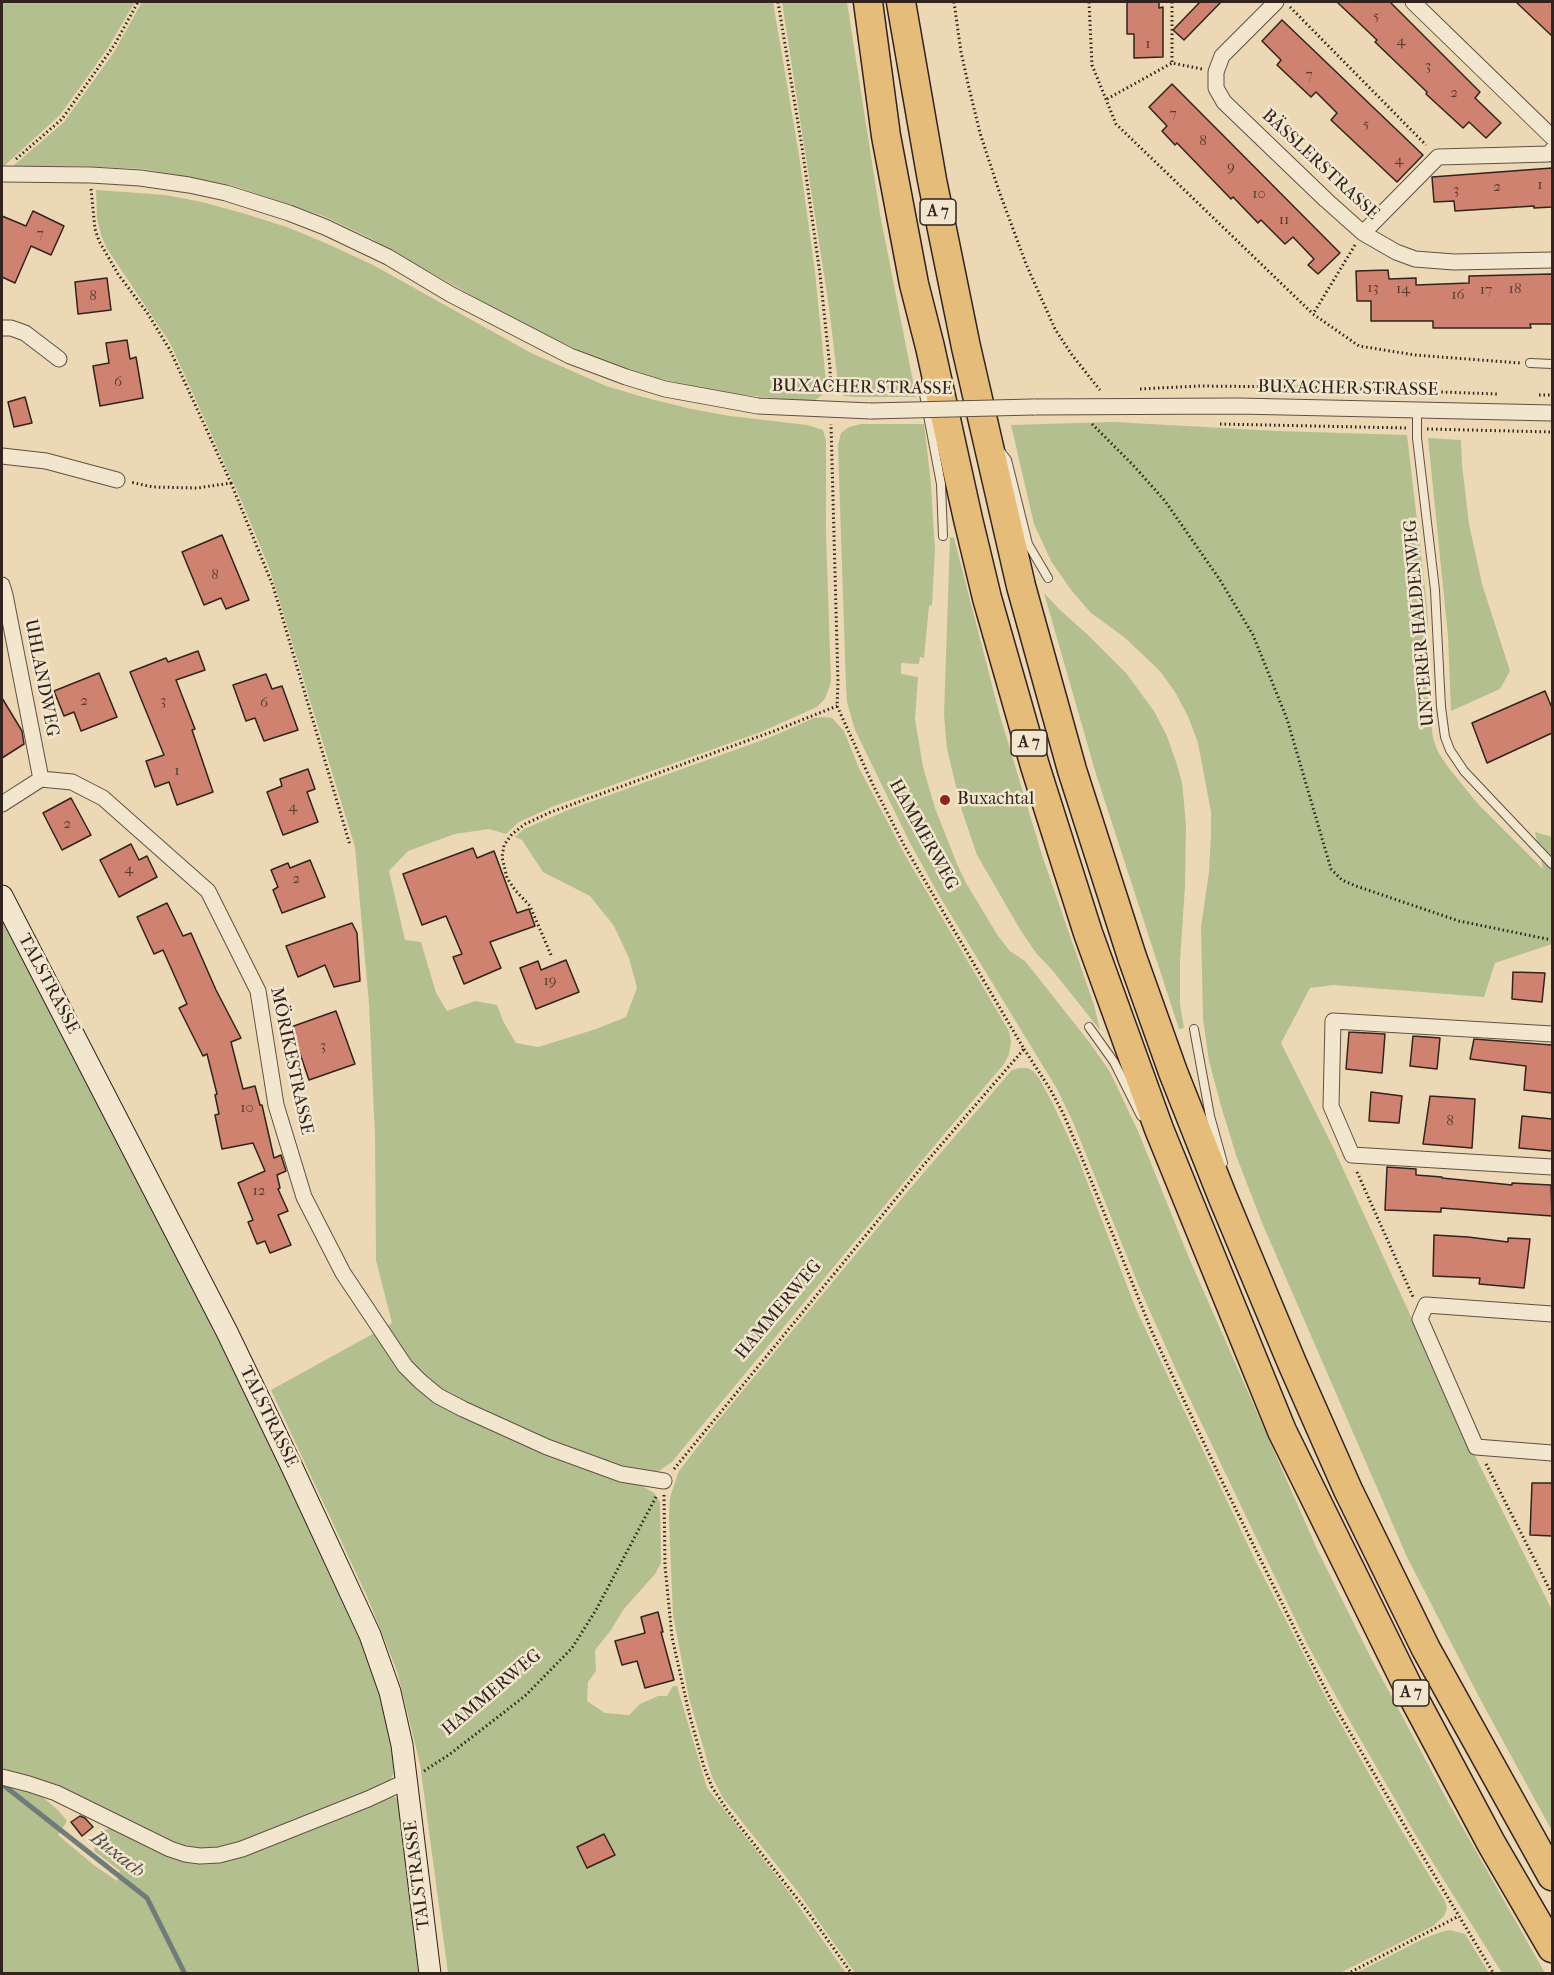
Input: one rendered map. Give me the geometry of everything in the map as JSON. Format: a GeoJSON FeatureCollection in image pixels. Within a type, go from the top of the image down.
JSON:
{"type":"FeatureCollection","features":[{"type":"Feature","properties":{"kind":"highway","name":"A 7"},"geometry":{"type":"LineString","coordinates":[[868,2],[886,136],[914,284],[987,598],[1035,766],[1088,933],[1159,1129],[1287,1441],[1414,1699],[1491,1843],[1552,1948]]}},
{"type":"Feature","properties":{"kind":"highway","name":"A 7"},"geometry":{"type":"LineString","coordinates":[[901,2],[932,180],[982,422],[1021,586],[1072,770],[1132,957],[1173,1072],[1223,1198],[1348,1490],[1426,1649],[1552,1876]]}},
{"type":"Feature","properties":{"kind":"street"},"geometry":{"type":"LineString","coordinates":[[1216,72],[1222,56],[1276,2]]}},
{"type":"Feature","properties":{"kind":"street"},"geometry":{"type":"LineString","coordinates":[[1413,2],[1552,137]]}},
{"type":"Feature","properties":{"kind":"street","name":"BÄSSLERSTRASSE"},"geometry":{"type":"LineString","coordinates":[[1216,72],[1216,88],[1224,102],[1363,233],[1396,252],[1416,260],[1454,262],[1552,260]]}},
{"type":"Feature","properties":{"kind":"street"},"geometry":{"type":"LineString","coordinates":[[1363,233],[1438,157],[1549,154],[1552,150]]}},
{"type":"Feature","properties":{"kind":"street","name":"BUXACHER STRASSE"},"geometry":{"type":"LineString","coordinates":[[2,174],[140,178],[189,185],[255,201],[325,227],[388,256],[450,294],[570,356],[665,389],[758,406],[871,411],[1239,406],[1552,413]]}},
{"type":"Feature","properties":{"kind":"street"},"geometry":{"type":"LineString","coordinates":[[2,328],[11,328],[25,333],[59,359]]}},
{"type":"Feature","properties":{"kind":"street"},"geometry":{"type":"LineString","coordinates":[[2,456],[46,461],[117,480]]}},
{"type":"Feature","properties":{"kind":"street","name":"UHLANDWEG"},"geometry":{"type":"LineString","coordinates":[[2,585],[41,779]]}},
{"type":"Feature","properties":{"kind":"street"},"geometry":{"type":"LineString","coordinates":[[2,804],[41,779]]}},
{"type":"Feature","properties":{"kind":"street","name":"MÖRIKESTRASSE"},"geometry":{"type":"LineString","coordinates":[[41,779],[72,782],[103,798],[208,891],[258,991],[276,1105],[304,1197],[343,1273],[405,1366],[438,1396],[537,1442],[621,1474],[664,1481]]}},
{"type":"Feature","properties":{"kind":"street","name":"TALSTRASSE"},"geometry":{"type":"LineString","coordinates":[[2,896],[226,1332],[370,1635],[390,1692],[402,1745],[430,1974]]}},
{"type":"Feature","properties":{"kind":"street"},"geometry":{"type":"LineString","coordinates":[[1552,1034],[1333,1021],[1331,1106],[1352,1155],[1552,1167]]}},
{"type":"Feature","properties":{"kind":"street"},"geometry":{"type":"LineString","coordinates":[[1552,1314],[1426,1305],[1420,1319],[1476,1447],[1552,1453]]}},
{"type":"Feature","properties":{"kind":"street"},"geometry":{"type":"LineString","coordinates":[[3,1777],[56,1794],[170,1849],[200,1856],[219,1855],[242,1849],[407,1781]]}},
{"type":"Feature","properties":{"kind":"lane"},"geometry":{"type":"LineString","coordinates":[[930,347],[924,394],[941,484],[943,536]]}},
{"type":"Feature","properties":{"kind":"lane"},"geometry":{"type":"LineString","coordinates":[[1530,363],[1552,364]]}},
{"type":"Feature","properties":{"kind":"lane","name":"UNTERER HALDENWEG"},"geometry":{"type":"LineString","coordinates":[[1417,410],[1435,590],[1441,707],[1445,737],[1450,750],[1464,771],[1552,864]]}},
{"type":"Feature","properties":{"kind":"lane"},"geometry":{"type":"LineString","coordinates":[[982,422],[1007,460],[1028,544],[1048,578]]}},
{"type":"Feature","properties":{"kind":"lane"},"geometry":{"type":"LineString","coordinates":[[1089,1027],[1114,1062],[1139,1114],[1159,1129]]}},
{"type":"Feature","properties":{"kind":"lane"},"geometry":{"type":"LineString","coordinates":[[1194,1029],[1210,1116],[1223,1161],[1223,1198]]}},
{"type":"Feature","properties":{"kind":"path"},"geometry":{"type":"LineString","coordinates":[[12,162],[62,119],[115,44],[138,2]]}},
{"type":"Feature","properties":{"kind":"path","name":"HAMMERWEG"},"geometry":{"type":"LineString","coordinates":[[407,1781],[450,1754],[525,1696],[572,1648],[596,1610],[664,1481],[921,1168],[1024,1049],[905,847],[873,785],[837,706],[830,368],[820,274],[802,147],[778,2]]}},
{"type":"Feature","properties":{"kind":"path"},"geometry":{"type":"LineString","coordinates":[[954,2],[961,52],[980,133],[1026,264],[1055,329],[1100,390]]}},
{"type":"Feature","properties":{"kind":"path"},"geometry":{"type":"LineString","coordinates":[[1089,2],[1092,65],[1116,124],[1313,314],[1359,346],[1415,355],[1530,363]]}},
{"type":"Feature","properties":{"kind":"path"},"geometry":{"type":"LineString","coordinates":[[1172,2],[1173,63]]}},
{"type":"Feature","properties":{"kind":"path"},"geometry":{"type":"LineString","coordinates":[[1284,2],[1438,157]]}},
{"type":"Feature","properties":{"kind":"path"},"geometry":{"type":"LineString","coordinates":[[1107,99],[1173,63],[1216,72]]}},
{"type":"Feature","properties":{"kind":"path"},"geometry":{"type":"LineString","coordinates":[[91,175],[93,214],[99,241],[118,274],[148,314],[170,350],[231,483],[273,586],[350,845]]}},
{"type":"Feature","properties":{"kind":"path"},"geometry":{"type":"LineString","coordinates":[[1313,314],[1363,233]]}},
{"type":"Feature","properties":{"kind":"path"},"geometry":{"type":"LineString","coordinates":[[1087,418],[1165,501],[1220,580],[1254,635],[1287,719],[1331,869],[1342,880],[1356,886],[1459,921],[1552,939]]}},
{"type":"Feature","properties":{"kind":"path"},"geometry":{"type":"LineString","coordinates":[[1418,429],[1552,432]]}},
{"type":"Feature","properties":{"kind":"path"},"geometry":{"type":"LineString","coordinates":[[117,480],[153,487],[197,488],[231,483]]}},
{"type":"Feature","properties":{"kind":"path"},"geometry":{"type":"LineString","coordinates":[[551,955],[536,916],[507,878],[502,857],[504,845],[512,834],[525,824],[551,812],[837,706]]}},
{"type":"Feature","properties":{"kind":"path"},"geometry":{"type":"LineString","coordinates":[[1024,1049],[1063,1113],[1152,1332],[1301,1642],[1349,1731],[1494,1974]]}},
{"type":"Feature","properties":{"kind":"path"},"geometry":{"type":"LineString","coordinates":[[1356,1156],[1357,1172],[1412,1295],[1424,1311]]}},
{"type":"Feature","properties":{"kind":"path"},"geometry":{"type":"LineString","coordinates":[[1476,1447],[1492,1473],[1552,1594]]}},
{"type":"Feature","properties":{"kind":"path"},"geometry":{"type":"LineString","coordinates":[[664,1481],[665,1566],[672,1637],[689,1713],[708,1777],[727,1810],[807,1911],[852,1974]]}},
{"type":"Feature","properties":{"kind":"path"},"geometry":{"type":"LineString","coordinates":[[1347,1974],[1459,1916]]}},
{"type":"Feature","properties":{"kind":"green space"},"geometry":{"type":"Polygon","coordinates":[[[2,2],[135,2],[108,48],[60,115],[4,166],[2,166],[2,2]]]}},
{"type":"Feature","properties":{"kind":"green space"},"geometry":{"type":"Polygon","coordinates":[[[142,2],[773,2],[799,155],[815,272],[826,382],[822,395],[814,401],[804,401],[725,393],[657,378],[600,360],[499,311],[370,238],[326,217],[231,185],[144,169],[13,166],[64,122],[114,52],[142,2]]]}},
{"type":"Feature","properties":{"kind":"green space"},"geometry":{"type":"Polygon","coordinates":[[[782,2],[847,2],[880,214],[916,397],[844,396],[836,389],[837,375],[829,307],[782,2]]]}},
{"type":"Feature","properties":{"kind":"green space"},"geometry":{"type":"Polygon","coordinates":[[[96,190],[165,195],[202,202],[287,227],[373,265],[531,353],[606,386],[691,409],[807,425],[823,430],[826,441],[826,533],[831,682],[825,699],[817,707],[761,732],[554,806],[519,822],[506,834],[489,829],[455,834],[408,851],[389,871],[405,940],[421,942],[436,993],[447,1011],[475,1001],[497,1005],[516,1043],[538,1047],[596,1029],[626,1017],[637,988],[629,958],[614,926],[590,896],[543,872],[522,840],[515,837],[524,829],[568,810],[771,737],[814,718],[832,718],[844,731],[858,766],[905,855],[1009,1031],[1011,1042],[1004,1064],[672,1462],[659,1471],[649,1473],[603,1464],[472,1409],[422,1378],[384,1328],[392,1323],[376,1260],[375,1136],[369,1004],[355,847],[270,570],[170,343],[106,247],[97,218],[96,190]]]}},
{"type":"Feature","properties":{"kind":"green space"},"geometry":{"type":"Polygon","coordinates":[[[1113,422],[1407,435],[1428,621],[1424,668],[1433,738],[1438,752],[1478,804],[1543,869],[1535,832],[1552,837],[1552,944],[1495,963],[1484,997],[1334,985],[1310,988],[1281,1043],[1332,1145],[1477,1460],[1552,1610],[1552,1831],[1407,1557],[1263,1225],[1237,1158],[1209,1061],[1203,1019],[1201,927],[1209,872],[1211,812],[1198,743],[1188,716],[1160,671],[1124,637],[1091,613],[1071,590],[1051,561],[1034,524],[1011,425],[1113,422]]]}},
{"type":"Feature","properties":{"kind":"green space"},"geometry":{"type":"Polygon","coordinates":[[[861,424],[924,424],[935,550],[932,605],[929,606],[924,658],[920,657],[919,664],[901,663],[901,674],[918,677],[915,719],[923,767],[935,808],[957,864],[998,936],[1010,951],[1025,961],[1110,1072],[1138,1131],[1189,1258],[1317,1549],[1371,1658],[1446,1798],[1545,1973],[1502,1973],[1415,1834],[1348,1718],[1307,1644],[1177,1372],[1140,1289],[1073,1122],[1057,1089],[940,897],[910,843],[855,730],[847,702],[846,686],[838,445],[841,433],[849,427],[861,424]]]}},
{"type":"Feature","properties":{"kind":"green space"},"geometry":{"type":"Polygon","coordinates":[[[1428,438],[1461,440],[1469,524],[1482,584],[1510,671],[1500,689],[1451,711],[1448,636],[1428,438]]]}},
{"type":"Feature","properties":{"kind":"green space"},"geometry":{"type":"Polygon","coordinates":[[[950,537],[954,538],[1000,716],[1042,855],[1094,1005],[1100,1030],[1036,953],[1021,931],[977,855],[962,811],[947,749],[944,715],[950,537]]]}},
{"type":"Feature","properties":{"kind":"green space"},"geometry":{"type":"Polygon","coordinates":[[[1044,593],[1126,673],[1154,711],[1167,736],[1176,762],[1182,782],[1186,825],[1180,961],[1180,1004],[1184,1028],[1179,1029],[1096,774],[1044,593]]]}},
{"type":"Feature","properties":{"kind":"green space"},"geometry":{"type":"Polygon","coordinates":[[[2,914],[220,1338],[365,1647],[383,1704],[395,1771],[390,1781],[371,1790],[228,1847],[209,1849],[190,1848],[172,1843],[50,1783],[39,1779],[18,1777],[58,1810],[67,1821],[58,1835],[117,1881],[120,1871],[94,1851],[96,1840],[104,1830],[110,1828],[180,1861],[197,1862],[241,1856],[305,1833],[386,1798],[400,1799],[425,1973],[2,1973],[2,914]]]}},
{"type":"Feature","properties":{"kind":"green space"},"geometry":{"type":"Polygon","coordinates":[[[1019,1068],[1033,1071],[1053,1104],[1078,1158],[1136,1309],[1256,1562],[1325,1696],[1397,1823],[1445,1901],[1447,1909],[1444,1916],[1433,1926],[1340,1973],[855,1973],[795,1888],[723,1798],[712,1777],[689,1698],[673,1615],[669,1519],[670,1497],[679,1471],[908,1191],[1012,1070],[1019,1068]]]}},
{"type":"Feature","properties":{"kind":"green space"},"geometry":{"type":"Polygon","coordinates":[[[378,1331],[426,1391],[637,1483],[654,1493],[660,1502],[661,1563],[655,1574],[623,1610],[595,1650],[596,1671],[588,1682],[587,1701],[605,1713],[629,1715],[640,1704],[658,1696],[667,1696],[673,1686],[677,1686],[707,1788],[785,1887],[846,1973],[448,1973],[420,1764],[397,1671],[369,1601],[271,1390],[378,1331]]]}},
{"type":"Feature","properties":{"kind":"green space"},"geometry":{"type":"Polygon","coordinates":[[[1450,1930],[1465,1934],[1489,1973],[1356,1973],[1425,1938],[1450,1930]]]}},
{"type":"Feature","properties":{"kind":"building"},"geometry":{"type":"Polygon","coordinates":[[[1127,2],[1159,2],[1159,8],[1163,7],[1163,57],[1134,58],[1134,34],[1127,34],[1127,2]]]}},
{"type":"Feature","properties":{"kind":"building"},"geometry":{"type":"Polygon","coordinates":[[[1200,2],[1221,2],[1184,40],[1173,30],[1200,2]]]}},
{"type":"Feature","properties":{"kind":"building"},"geometry":{"type":"Polygon","coordinates":[[[1337,2],[1390,2],[1480,92],[1475,98],[1501,123],[1486,138],[1469,122],[1463,128],[1426,94],[1427,92],[1375,42],[1377,40],[1337,2]]]}},
{"type":"Feature","properties":{"kind":"building"},"geometry":{"type":"Polygon","coordinates":[[[1516,2],[1552,2],[1552,36],[1516,2]]]}},
{"type":"Feature","properties":{"kind":"building"},"geometry":{"type":"Polygon","coordinates":[[[1282,20],[1423,155],[1397,182],[1331,120],[1337,113],[1316,92],[1311,97],[1277,65],[1281,60],[1262,41],[1282,20]]]}},
{"type":"Feature","properties":{"kind":"building"},"geometry":{"type":"Polygon","coordinates":[[[1172,84],[1340,253],[1318,274],[1308,265],[1314,259],[1293,237],[1285,244],[1261,220],[1258,223],[1162,131],[1167,126],[1149,107],[1172,84]]]}},
{"type":"Feature","properties":{"kind":"building"},"geometry":{"type":"Polygon","coordinates":[[[1552,168],[1552,207],[1455,211],[1454,201],[1434,202],[1432,177],[1552,168]]]}},
{"type":"Feature","properties":{"kind":"building"},"geometry":{"type":"Polygon","coordinates":[[[33,211],[64,226],[51,255],[31,246],[15,283],[2,277],[2,216],[26,226],[33,211]]]}},
{"type":"Feature","properties":{"kind":"building"},"geometry":{"type":"Polygon","coordinates":[[[1388,270],[1389,279],[1416,278],[1416,285],[1469,283],[1469,276],[1552,274],[1552,324],[1530,324],[1531,328],[1433,328],[1433,321],[1371,321],[1371,301],[1357,301],[1356,271],[1388,270]]]}},
{"type":"Feature","properties":{"kind":"building"},"geometry":{"type":"Polygon","coordinates":[[[107,278],[111,310],[78,314],[75,282],[107,278]]]}},
{"type":"Feature","properties":{"kind":"building"},"geometry":{"type":"Polygon","coordinates":[[[127,340],[130,359],[136,357],[143,398],[100,406],[93,366],[109,363],[106,343],[127,340]]]}},
{"type":"Feature","properties":{"kind":"building"},"geometry":{"type":"Polygon","coordinates":[[[25,397],[32,423],[14,427],[8,402],[25,397]]]}},
{"type":"Feature","properties":{"kind":"building"},"geometry":{"type":"Polygon","coordinates":[[[222,535],[249,600],[226,609],[221,598],[204,605],[182,552],[222,535]]]}},
{"type":"Feature","properties":{"kind":"building"},"geometry":{"type":"Polygon","coordinates":[[[198,651],[205,670],[176,680],[195,729],[192,730],[213,792],[177,805],[169,782],[155,787],[146,761],[164,755],[130,672],[166,658],[168,662],[198,651]]]}},
{"type":"Feature","properties":{"kind":"building"},"geometry":{"type":"Polygon","coordinates":[[[99,673],[117,717],[81,731],[74,712],[64,716],[54,691],[99,673]]]}},
{"type":"Feature","properties":{"kind":"building"},"geometry":{"type":"Polygon","coordinates":[[[266,674],[272,689],[282,686],[298,730],[264,741],[255,718],[246,721],[233,685],[266,674]]]}},
{"type":"Feature","properties":{"kind":"building"},"geometry":{"type":"Polygon","coordinates":[[[1545,691],[1552,708],[1552,733],[1487,763],[1472,723],[1545,691]]]}},
{"type":"Feature","properties":{"kind":"building"},"geometry":{"type":"Polygon","coordinates":[[[2,698],[22,731],[24,744],[2,758],[2,698]]]}},
{"type":"Feature","properties":{"kind":"building"},"geometry":{"type":"Polygon","coordinates":[[[308,769],[315,789],[307,792],[318,822],[283,835],[267,792],[282,786],[280,779],[308,769]]]}},
{"type":"Feature","properties":{"kind":"building"},"geometry":{"type":"Polygon","coordinates":[[[71,798],[91,835],[62,850],[43,813],[71,798]]]}},
{"type":"Feature","properties":{"kind":"building"},"geometry":{"type":"Polygon","coordinates":[[[131,844],[139,860],[147,856],[157,877],[119,897],[100,860],[131,844]]]}},
{"type":"Feature","properties":{"kind":"building"},"geometry":{"type":"Polygon","coordinates":[[[473,848],[477,858],[494,851],[517,913],[529,909],[535,926],[490,942],[501,968],[464,984],[453,957],[462,954],[446,916],[422,925],[403,874],[473,848]]]}},
{"type":"Feature","properties":{"kind":"building"},"geometry":{"type":"Polygon","coordinates":[[[310,860],[325,897],[282,913],[273,890],[278,887],[271,870],[288,863],[290,868],[310,860]]]}},
{"type":"Feature","properties":{"kind":"building"},"geometry":{"type":"Polygon","coordinates":[[[167,903],[183,936],[191,933],[216,990],[241,1038],[231,1042],[243,1089],[255,1086],[260,1105],[262,1105],[274,1158],[281,1155],[286,1171],[277,1175],[280,1188],[278,1189],[288,1211],[278,1215],[291,1245],[270,1253],[265,1241],[257,1244],[248,1222],[253,1220],[238,1183],[265,1171],[253,1143],[222,1149],[215,1115],[219,1114],[215,1095],[217,1094],[207,1054],[203,1056],[179,1008],[187,1004],[163,950],[154,954],[137,917],[167,903]]]}},
{"type":"Feature","properties":{"kind":"building"},"geometry":{"type":"Polygon","coordinates":[[[352,923],[357,933],[360,981],[334,987],[325,965],[298,977],[286,946],[352,923]]]}},
{"type":"Feature","properties":{"kind":"building"},"geometry":{"type":"Polygon","coordinates":[[[566,960],[579,992],[536,1009],[520,968],[538,961],[541,970],[566,960]]]}},
{"type":"Feature","properties":{"kind":"building"},"geometry":{"type":"Polygon","coordinates":[[[1513,972],[1545,973],[1542,1002],[1512,999],[1513,972]]]}},
{"type":"Feature","properties":{"kind":"building"},"geometry":{"type":"Polygon","coordinates":[[[336,1011],[355,1064],[309,1080],[291,1027],[336,1011]]]}},
{"type":"Feature","properties":{"kind":"building"},"geometry":{"type":"Polygon","coordinates":[[[1349,1032],[1385,1034],[1382,1073],[1346,1069],[1349,1032]]]}},
{"type":"Feature","properties":{"kind":"building"},"geometry":{"type":"Polygon","coordinates":[[[1413,1036],[1440,1038],[1437,1069],[1410,1066],[1413,1036]]]}},
{"type":"Feature","properties":{"kind":"building"},"geometry":{"type":"Polygon","coordinates":[[[1474,1039],[1552,1045],[1552,1093],[1524,1090],[1526,1066],[1470,1059],[1474,1039]]]}},
{"type":"Feature","properties":{"kind":"building"},"geometry":{"type":"Polygon","coordinates":[[[1371,1092],[1402,1096],[1399,1123],[1369,1121],[1371,1092]]]}},
{"type":"Feature","properties":{"kind":"building"},"geometry":{"type":"Polygon","coordinates":[[[1430,1096],[1475,1099],[1472,1148],[1423,1144],[1430,1096]]]}},
{"type":"Feature","properties":{"kind":"building"},"geometry":{"type":"Polygon","coordinates":[[[1522,1116],[1552,1119],[1552,1151],[1519,1148],[1522,1116]]]}},
{"type":"Feature","properties":{"kind":"building"},"geometry":{"type":"Polygon","coordinates":[[[1387,1167],[1416,1169],[1416,1175],[1442,1178],[1512,1185],[1512,1183],[1551,1185],[1552,1216],[1441,1208],[1441,1212],[1385,1210],[1387,1167]]]}},
{"type":"Feature","properties":{"kind":"building"},"geometry":{"type":"Polygon","coordinates":[[[1434,1235],[1508,1242],[1508,1238],[1530,1239],[1524,1288],[1479,1284],[1480,1278],[1433,1276],[1434,1235]]]}},
{"type":"Feature","properties":{"kind":"building"},"geometry":{"type":"Polygon","coordinates":[[[1532,1483],[1552,1483],[1552,1536],[1530,1535],[1532,1483]]]}},
{"type":"Feature","properties":{"kind":"building"},"geometry":{"type":"Polygon","coordinates":[[[658,1612],[674,1680],[645,1688],[637,1661],[622,1665],[615,1641],[645,1633],[641,1617],[658,1612]]]}},
{"type":"Feature","properties":{"kind":"building"},"geometry":{"type":"Polygon","coordinates":[[[80,1816],[93,1827],[82,1836],[71,1822],[80,1816]]]}},
{"type":"Feature","properties":{"kind":"building"},"geometry":{"type":"Polygon","coordinates":[[[604,1834],[615,1855],[587,1868],[577,1847],[604,1834]]]}},
{"type":"Feature","properties":{"kind":"waterway","name":"Buxach"},"geometry":{"type":"LineString","coordinates":[[2,1784],[147,1898],[185,1974]]}},
{"type":"Feature","properties":{"kind":"place","name":"Buxachtal"},"geometry":{"type":"Point","coordinates":[945,800]}}]}
